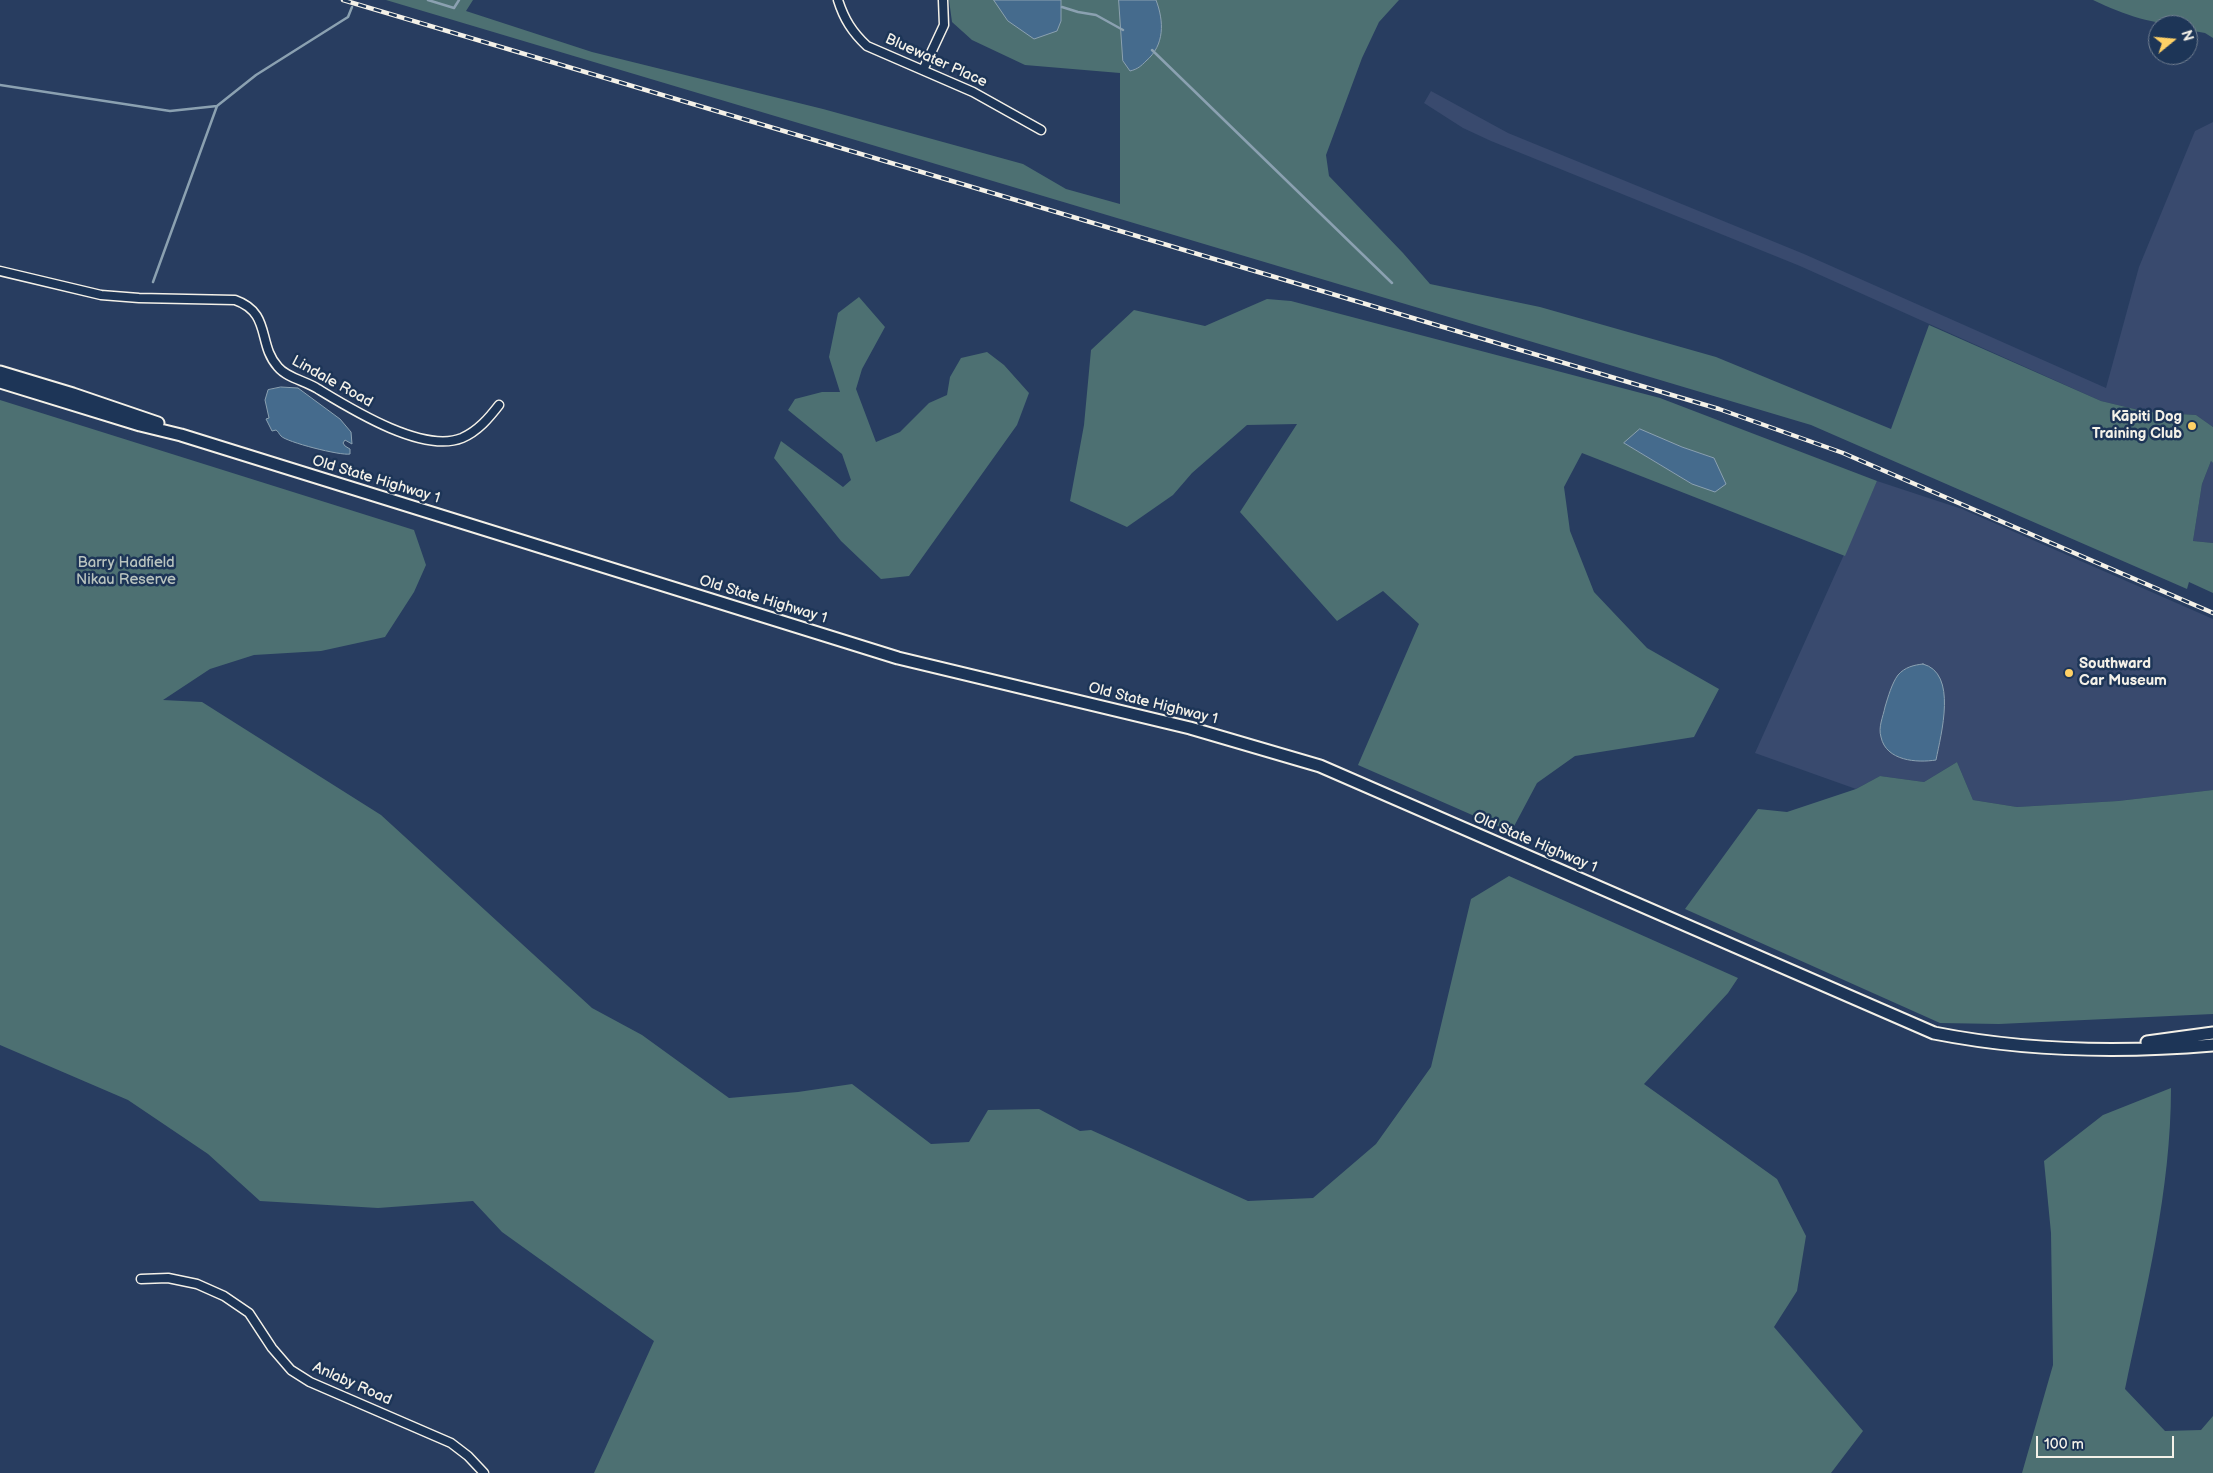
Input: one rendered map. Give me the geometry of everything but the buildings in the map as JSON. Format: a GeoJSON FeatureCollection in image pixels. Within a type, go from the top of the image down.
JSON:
{"type":"FeatureCollection","features":[{"type":"Feature","properties":{"kind":"main road","name":"Old State Highway 1"},"geometry":{"type":"LineString","coordinates":[[0,370],[138,416],[181,435]]}},
{"type":"Feature","properties":{"kind":"main road","name":"Old State Highway 1"},"geometry":{"type":"LineString","coordinates":[[0,382],[181,435],[898,658],[1190,728],[1320,766],[1934,1033],[1978,1042],[2038,1048],[2096,1049],[2213,1045]]}},
{"type":"Feature","properties":{"kind":"main road"},"geometry":{"type":"LineString","coordinates":[[0,390],[67,403]]}},
{"type":"Feature","properties":{"kind":"main road","name":"Old State Highway 1"},"geometry":{"type":"LineString","coordinates":[[2096,1049],[2213,1033]]}},
{"type":"Feature","properties":{"kind":"street","name":"Bluewater Place"},"geometry":{"type":"LineString","coordinates":[[838,0],[843,18],[867,46],[973,92],[1041,130]]}},
{"type":"Feature","properties":{"kind":"street"},"geometry":{"type":"LineString","coordinates":[[923,70],[944,25],[943,0]]}},
{"type":"Feature","properties":{"kind":"street","name":"Lindale Road"},"geometry":{"type":"LineString","coordinates":[[0,271],[101,295],[139,298],[235,300],[245,304],[258,315],[272,358],[282,372],[308,383],[349,409],[371,420],[423,438],[442,442],[461,438],[476,431],[499,405]]}},
{"type":"Feature","properties":{"kind":"street","name":"Anlaby Road"},"geometry":{"type":"LineString","coordinates":[[141,1279],[168,1278],[190,1282],[224,1296],[248,1313],[290,1370],[310,1382],[451,1443],[468,1456],[484,1473]]}},
{"type":"Feature","properties":{"kind":"shaded area"},"geometry":{"type":"Polygon","coordinates":[[[994,0],[1061,0],[1061,21],[1057,31],[1034,39],[1008,21],[994,0]]]}},
{"type":"Feature","properties":{"kind":"shaded area"},"geometry":{"type":"Polygon","coordinates":[[[1119,0],[1156,0],[1159,8],[1161,32],[1157,48],[1143,64],[1130,71],[1123,61],[1119,0]]]}},
{"type":"Feature","properties":{"kind":"shaded area"},"geometry":{"type":"Polygon","coordinates":[[[1431,91],[1508,133],[1804,254],[2106,388],[2139,267],[2195,131],[2213,122],[2213,427],[2196,415],[2147,412],[2101,401],[1800,266],[1491,141],[1463,128],[1424,103],[1431,91]]]}},
{"type":"Feature","properties":{"kind":"shaded area"},"geometry":{"type":"Polygon","coordinates":[[[281,387],[298,388],[340,419],[351,432],[352,444],[345,440],[343,443],[350,449],[350,454],[336,453],[303,445],[285,439],[276,430],[272,431],[266,419],[269,418],[265,400],[268,390],[281,387]]]}},
{"type":"Feature","properties":{"kind":"shaded area"},"geometry":{"type":"Polygon","coordinates":[[[1640,429],[1714,458],[1726,484],[1715,492],[1692,484],[1624,443],[1640,429]]]}},
{"type":"Feature","properties":{"kind":"shaded area"},"geometry":{"type":"Polygon","coordinates":[[[2211,461],[2213,463],[2213,543],[2193,541],[2202,484],[2211,461]]]}},
{"type":"Feature","properties":{"kind":"shaded area","name":"Southward Car Museum"},"geometry":{"type":"Polygon","coordinates":[[[1877,481],[1962,509],[2213,619],[2213,790],[2118,801],[2017,807],[1973,800],[1957,762],[1924,782],[1880,776],[1856,789],[1755,753],[1877,481]]]}},
{"type":"Feature","properties":{"kind":"shaded area"},"geometry":{"type":"Polygon","coordinates":[[[1923,664],[1934,670],[1940,679],[1944,691],[1943,721],[1936,760],[1903,759],[1889,751],[1884,745],[1880,730],[1881,722],[1887,699],[1898,675],[1907,668],[1923,664]]]}},
{"type":"Feature","properties":{"kind":"green space"},"geometry":{"type":"Polygon","coordinates":[[[386,0],[473,0],[466,11],[592,52],[823,109],[1023,164],[1066,189],[1120,204],[1120,73],[1025,65],[972,40],[952,22],[949,0],[1399,0],[1379,22],[1362,58],[1326,155],[1329,176],[1430,284],[1540,307],[1716,357],[1891,429],[1929,325],[2101,401],[2147,412],[2196,415],[2213,427],[2213,463],[2211,461],[2202,484],[2193,541],[2213,543],[2213,593],[2189,582],[2187,589],[1811,425],[386,0]]]}},
{"type":"Feature","properties":{"kind":"green space"},"geometry":{"type":"Polygon","coordinates":[[[2093,0],[2213,0],[2213,38],[2205,33],[2198,32],[2198,15],[2148,15],[2148,20],[2093,0]]]}},
{"type":"Feature","properties":{"kind":"green space"},"geometry":{"type":"Polygon","coordinates":[[[859,297],[885,327],[862,369],[856,389],[876,442],[900,432],[929,403],[947,395],[950,377],[961,358],[987,352],[1004,365],[1029,393],[1017,425],[909,576],[881,579],[841,541],[774,458],[781,441],[843,487],[851,480],[842,454],[788,410],[795,399],[822,392],[840,392],[829,357],[838,313],[859,297]]]}},
{"type":"Feature","properties":{"kind":"green space"},"geometry":{"type":"Polygon","coordinates":[[[1267,299],[1291,301],[1660,398],[1877,481],[1845,556],[1582,453],[1564,487],[1570,531],[1594,592],[1647,648],[1719,689],[1694,737],[1575,756],[1537,783],[1511,832],[1358,765],[1419,624],[1383,591],[1337,621],[1240,512],[1297,424],[1247,425],[1192,473],[1173,495],[1127,527],[1070,501],[1084,425],[1091,350],[1134,310],[1205,326],[1267,299]],[[1624,443],[1692,484],[1714,458],[1682,447],[1624,443]]]}},
{"type":"Feature","properties":{"kind":"green space","name":"Barry Hadfield Nikau Reserve"},"geometry":{"type":"Polygon","coordinates":[[[0,400],[414,530],[426,565],[414,592],[385,637],[321,651],[254,655],[210,669],[163,700],[202,702],[381,815],[592,1008],[642,1035],[729,1098],[798,1092],[852,1084],[931,1144],[969,1142],[988,1110],[1039,1109],[1080,1131],[1091,1130],[1248,1201],[1313,1198],[1376,1144],[1431,1067],[1471,899],[1509,876],[1738,978],[1728,993],[1644,1084],[1777,1179],[1806,1236],[1797,1291],[1774,1327],[1863,1431],[1831,1473],[594,1473],[654,1341],[502,1232],[473,1201],[378,1208],[260,1201],[208,1154],[128,1100],[0,1045],[0,400]]]}},
{"type":"Feature","properties":{"kind":"green space"},"geometry":{"type":"Polygon","coordinates":[[[1957,762],[1973,800],[2017,807],[2118,801],[2213,790],[2213,1014],[1999,1024],[1940,1023],[1685,909],[1758,809],[1787,812],[1856,789],[1880,776],[1924,782],[1957,762]]]}},
{"type":"Feature","properties":{"kind":"green space"},"geometry":{"type":"Polygon","coordinates":[[[2171,1088],[2167,1164],[2162,1202],[2149,1277],[2125,1389],[2165,1431],[2201,1430],[2213,1416],[2213,1473],[2022,1473],[2053,1365],[2051,1233],[2044,1161],[2103,1115],[2171,1088]]]}},
{"type":"Feature","properties":{"kind":"waterway"},"geometry":{"type":"LineString","coordinates":[[428,0],[454,8],[459,0]]}},
{"type":"Feature","properties":{"kind":"waterway"},"geometry":{"type":"LineString","coordinates":[[0,85],[170,111],[217,106],[256,75],[348,17],[352,7]]}},
{"type":"Feature","properties":{"kind":"waterway"},"geometry":{"type":"LineString","coordinates":[[1062,7],[1096,15],[1123,30]]}},
{"type":"Feature","properties":{"kind":"waterway"},"geometry":{"type":"LineString","coordinates":[[1152,50],[1392,283]]}},
{"type":"Feature","properties":{"kind":"waterway"},"geometry":{"type":"LineString","coordinates":[[153,282],[217,106]]}},
{"type":"Feature","properties":{"kind":"railway"},"geometry":{"type":"LineString","coordinates":[[343,0],[1719,409],[1843,453],[2213,613]]}},
{"type":"Feature","properties":{"kind":"place","name":"Kāpiti Dog Training Club"},"geometry":{"type":"Point","coordinates":[2192,426]}},
{"type":"Feature","properties":{"kind":"place","name":"Southward Car Museum"},"geometry":{"type":"Point","coordinates":[2069,673]}}]}
